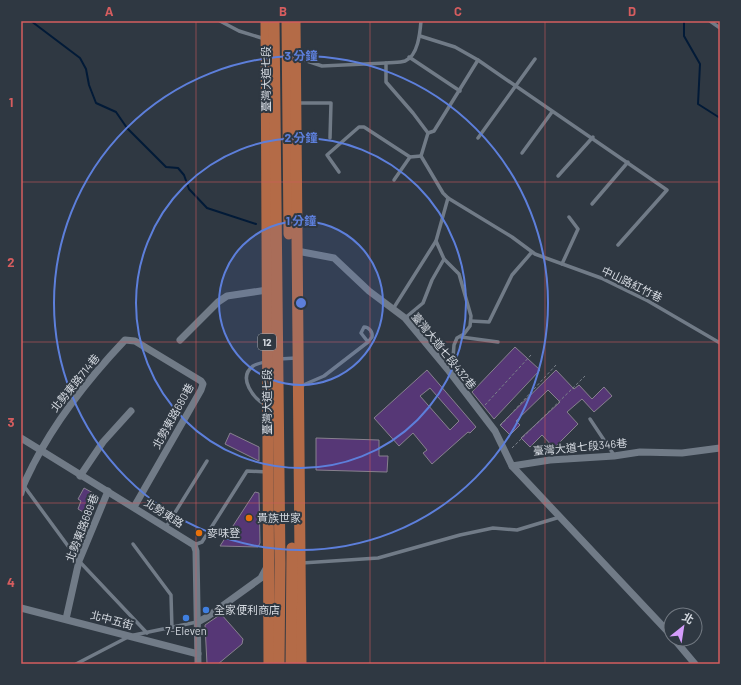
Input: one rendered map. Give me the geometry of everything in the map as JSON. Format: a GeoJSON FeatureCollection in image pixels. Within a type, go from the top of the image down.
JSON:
{"type":"FeatureCollection","features":[{"type":"Feature","properties":{"kind":"main road","name":"臺灣大道七段"},"geometry":{"type":"LineString","coordinates":[[266,21],[269,46],[274,563],[269,664]]}},
{"type":"Feature","properties":{"kind":"main road","name":"臺灣大道七段"},"geometry":{"type":"LineString","coordinates":[[272,360],[267,290],[269,46],[274,21]]}},
{"type":"Feature","properties":{"kind":"main road","name":"臺灣大道七段"},"geometry":{"type":"LineString","coordinates":[[287,21],[292,55],[296,103],[297,251],[294,358],[298,387],[296,563],[292,664]]}},
{"type":"Feature","properties":{"kind":"main road","name":"臺灣大道七段"},"geometry":{"type":"LineString","coordinates":[[295,21],[292,55],[294,358],[296,563],[301,664]]}},
{"type":"Feature","properties":{"kind":"main road","name":"臺灣大道七段"},"geometry":{"type":"LineString","coordinates":[[272,406],[268,472],[279,664]]}},
{"type":"Feature","properties":{"kind":"street","name":"臺灣大道七段432巷"},"geometry":{"type":"LineString","coordinates":[[297,251],[334,258],[369,291],[405,318],[449,371],[495,431],[512,466]]}},
{"type":"Feature","properties":{"kind":"street"},"geometry":{"type":"LineString","coordinates":[[180,340],[218,302],[227,296],[267,290]]}},
{"type":"Feature","properties":{"kind":"street","name":"北勢東路714巷"},"geometry":{"type":"LineString","coordinates":[[41,450],[63,415],[115,350],[125,340],[135,341]]}},
{"type":"Feature","properties":{"kind":"street","name":"北勢東路680巷"},"geometry":{"type":"LineString","coordinates":[[134,507],[203,384],[201,381],[135,341]]}},
{"type":"Feature","properties":{"kind":"street"},"geometry":{"type":"LineString","coordinates":[[80,476],[103,442],[131,411]]}},
{"type":"Feature","properties":{"kind":"street","name":"北勢東路"},"geometry":{"type":"LineString","coordinates":[[21,438],[80,476],[108,491],[194,545]]}},
{"type":"Feature","properties":{"kind":"street","name":"臺灣大道七段346巷"},"geometry":{"type":"LineString","coordinates":[[512,466],[550,460],[614,456],[640,452],[682,453],[720,448]]}},
{"type":"Feature","properties":{"kind":"street"},"geometry":{"type":"LineString","coordinates":[[21,493],[23,485],[41,450]]}},
{"type":"Feature","properties":{"kind":"street"},"geometry":{"type":"LineString","coordinates":[[512,466],[663,626]]}},
{"type":"Feature","properties":{"kind":"street","name":"北勢東路689巷"},"geometry":{"type":"LineString","coordinates":[[66,619],[79,561],[108,491]]}},
{"type":"Feature","properties":{"kind":"street"},"geometry":{"type":"LineString","coordinates":[[194,545],[196,551],[198,664]]}},
{"type":"Feature","properties":{"kind":"street"},"geometry":{"type":"LineString","coordinates":[[198,622],[261,578],[274,563],[296,563]]}},
{"type":"Feature","properties":{"kind":"street","name":"北中五街"},"geometry":{"type":"LineString","coordinates":[[21,608],[198,654]]}},
{"type":"Feature","properties":{"kind":"street"},"geometry":{"type":"LineString","coordinates":[[681,647],[695,664]]}},
{"type":"Feature","properties":{"kind":"lane"},"geometry":{"type":"LineString","coordinates":[[220,21],[269,46],[322,66],[386,63],[406,60],[414,52],[420,36],[421,21]]}},
{"type":"Feature","properties":{"kind":"lane"},"geometry":{"type":"LineString","coordinates":[[710,21],[720,28]]}},
{"type":"Feature","properties":{"kind":"lane"},"geometry":{"type":"LineString","coordinates":[[420,36],[455,47],[478,60],[552,112],[593,137],[667,190],[618,245]]}},
{"type":"Feature","properties":{"kind":"lane"},"geometry":{"type":"LineString","coordinates":[[409,57],[460,91]]}},
{"type":"Feature","properties":{"kind":"lane"},"geometry":{"type":"LineString","coordinates":[[478,138],[535,59]]}},
{"type":"Feature","properties":{"kind":"lane"},"geometry":{"type":"LineString","coordinates":[[428,133],[434,131],[478,60]]}},
{"type":"Feature","properties":{"kind":"lane"},"geometry":{"type":"LineString","coordinates":[[386,63],[386,82],[413,112],[428,133]]}},
{"type":"Feature","properties":{"kind":"lane"},"geometry":{"type":"LineString","coordinates":[[296,103],[331,103],[330,138]]}},
{"type":"Feature","properties":{"kind":"lane"},"geometry":{"type":"LineString","coordinates":[[522,153],[552,112]]}},
{"type":"Feature","properties":{"kind":"lane"},"geometry":{"type":"LineString","coordinates":[[339,172],[327,155],[359,127],[364,127],[410,157],[421,156],[428,133]]}},
{"type":"Feature","properties":{"kind":"lane"},"geometry":{"type":"LineString","coordinates":[[558,176],[593,137]]}},
{"type":"Feature","properties":{"kind":"lane","name":"中山路紅竹巷"},"geometry":{"type":"LineString","coordinates":[[421,156],[437,184],[448,198],[512,237],[532,252],[601,278],[648,301],[720,343]]}},
{"type":"Feature","properties":{"kind":"lane"},"geometry":{"type":"LineString","coordinates":[[394,180],[410,157]]}},
{"type":"Feature","properties":{"kind":"lane"},"geometry":{"type":"LineString","coordinates":[[592,204],[628,162]]}},
{"type":"Feature","properties":{"kind":"lane"},"geometry":{"type":"LineString","coordinates":[[393,309],[436,241],[448,198]]}},
{"type":"Feature","properties":{"kind":"lane"},"geometry":{"type":"LineString","coordinates":[[562,264],[578,228],[569,217]]}},
{"type":"Feature","properties":{"kind":"lane"},"geometry":{"type":"LineString","coordinates":[[436,241],[444,259],[459,274],[463,283],[471,320],[470,326],[460,337],[457,338],[454,344],[453,358],[449,371]]}},
{"type":"Feature","properties":{"kind":"lane"},"geometry":{"type":"LineString","coordinates":[[471,320],[488,322],[512,275],[532,252]]}},
{"type":"Feature","properties":{"kind":"lane"},"geometry":{"type":"LineString","coordinates":[[405,318],[423,303],[432,280],[444,259]]}},
{"type":"Feature","properties":{"kind":"lane"},"geometry":{"type":"LineString","coordinates":[[460,337],[498,342]]}},
{"type":"Feature","properties":{"kind":"lane"},"geometry":{"type":"LineString","coordinates":[[298,387],[324,376],[368,342]]}},
{"type":"Feature","properties":{"kind":"lane"},"geometry":{"type":"LineString","coordinates":[[272,406],[253,395],[246,380],[248,373],[252,367],[272,360],[294,358]]}},
{"type":"Feature","properties":{"kind":"lane"},"geometry":{"type":"LineString","coordinates":[[590,419],[614,456]]}},
{"type":"Feature","properties":{"kind":"lane"},"geometry":{"type":"LineString","coordinates":[[166,527],[207,462]]}},
{"type":"Feature","properties":{"kind":"lane"},"geometry":{"type":"LineString","coordinates":[[194,545],[202,542],[247,471],[268,472]]}},
{"type":"Feature","properties":{"kind":"lane"},"geometry":{"type":"LineString","coordinates":[[23,485],[79,561],[147,633]]}},
{"type":"Feature","properties":{"kind":"lane"},"geometry":{"type":"LineString","coordinates":[[296,563],[378,558],[460,535],[493,528],[517,530],[561,517]]}},
{"type":"Feature","properties":{"kind":"lane"},"geometry":{"type":"LineString","coordinates":[[133,544],[171,595],[172,629]]}},
{"type":"Feature","properties":{"kind":"lane"},"geometry":{"type":"LineString","coordinates":[[76,664],[131,636],[172,629],[198,622]]}},
{"type":"Feature","properties":{"kind":"path"},"geometry":{"type":"LineString","coordinates":[[479,411],[531,355]]}},
{"type":"Feature","properties":{"kind":"path"},"geometry":{"type":"LineString","coordinates":[[495,431],[556,365]]}},
{"type":"Feature","properties":{"kind":"path"},"geometry":{"type":"LineString","coordinates":[[506,454],[585,376]]}},
{"type":"Feature","properties":{"kind":"building"},"geometry":{"type":"Polygon","coordinates":[[[515,347],[540,370],[494,419],[472,392],[515,347]]]}},
{"type":"Feature","properties":{"kind":"building"},"geometry":{"type":"Polygon","coordinates":[[[427,370],[476,427],[470,433],[468,432],[432,464],[423,453],[427,450],[413,433],[399,446],[374,418],[427,370]],[[430,388],[420,396],[450,430],[459,421],[430,388]]]}},
{"type":"Feature","properties":{"kind":"building"},"geometry":{"type":"Polygon","coordinates":[[[556,370],[574,389],[579,385],[592,399],[604,387],[612,396],[594,412],[582,399],[567,412],[578,424],[554,448],[542,435],[530,447],[521,438],[560,402],[548,390],[516,421],[520,425],[510,435],[500,425],[556,370]]]}},
{"type":"Feature","properties":{"kind":"building"},"geometry":{"type":"Polygon","coordinates":[[[230,433],[259,447],[259,461],[225,444],[230,433]]]}},
{"type":"Feature","properties":{"kind":"building"},"geometry":{"type":"Polygon","coordinates":[[[316,438],[379,440],[379,456],[388,456],[387,472],[316,470],[316,438]]]}},
{"type":"Feature","properties":{"kind":"building"},"geometry":{"type":"Polygon","coordinates":[[[84,488],[95,494],[97,498],[90,516],[78,509],[81,501],[78,499],[84,488]]]}},
{"type":"Feature","properties":{"kind":"building","name":"貴族世家"},"geometry":{"type":"Polygon","coordinates":[[[255,492],[259,493],[260,543],[258,547],[220,546],[255,492]]]}},
{"type":"Feature","properties":{"kind":"building"},"geometry":{"type":"Polygon","coordinates":[[[221,614],[243,639],[242,644],[218,664],[207,664],[205,625],[221,614]]]}},
{"type":"Feature","properties":{"kind":"waterway"},"geometry":{"type":"LineString","coordinates":[[31,21],[80,58],[86,69],[89,85],[96,103],[116,112],[127,128],[166,167],[178,168],[184,175],[189,189],[207,208],[256,224]]}},
{"type":"Feature","properties":{"kind":"waterway"},"geometry":{"type":"LineString","coordinates":[[684,21],[684,36],[700,64],[698,104],[720,118]]}},
{"type":"Feature","properties":{"kind":"place","name":"貴族世家"},"geometry":{"type":"Point","coordinates":[249,518]}},
{"type":"Feature","properties":{"kind":"place","name":"麥味登"},"geometry":{"type":"Point","coordinates":[199,533]}},
{"type":"Feature","properties":{"kind":"place","name":"全家便利商店"},"geometry":{"type":"Point","coordinates":[206,610]}},
{"type":"Feature","properties":{"kind":"place","name":"7-Eleven"},"geometry":{"type":"Point","coordinates":[186,618]}}]}
